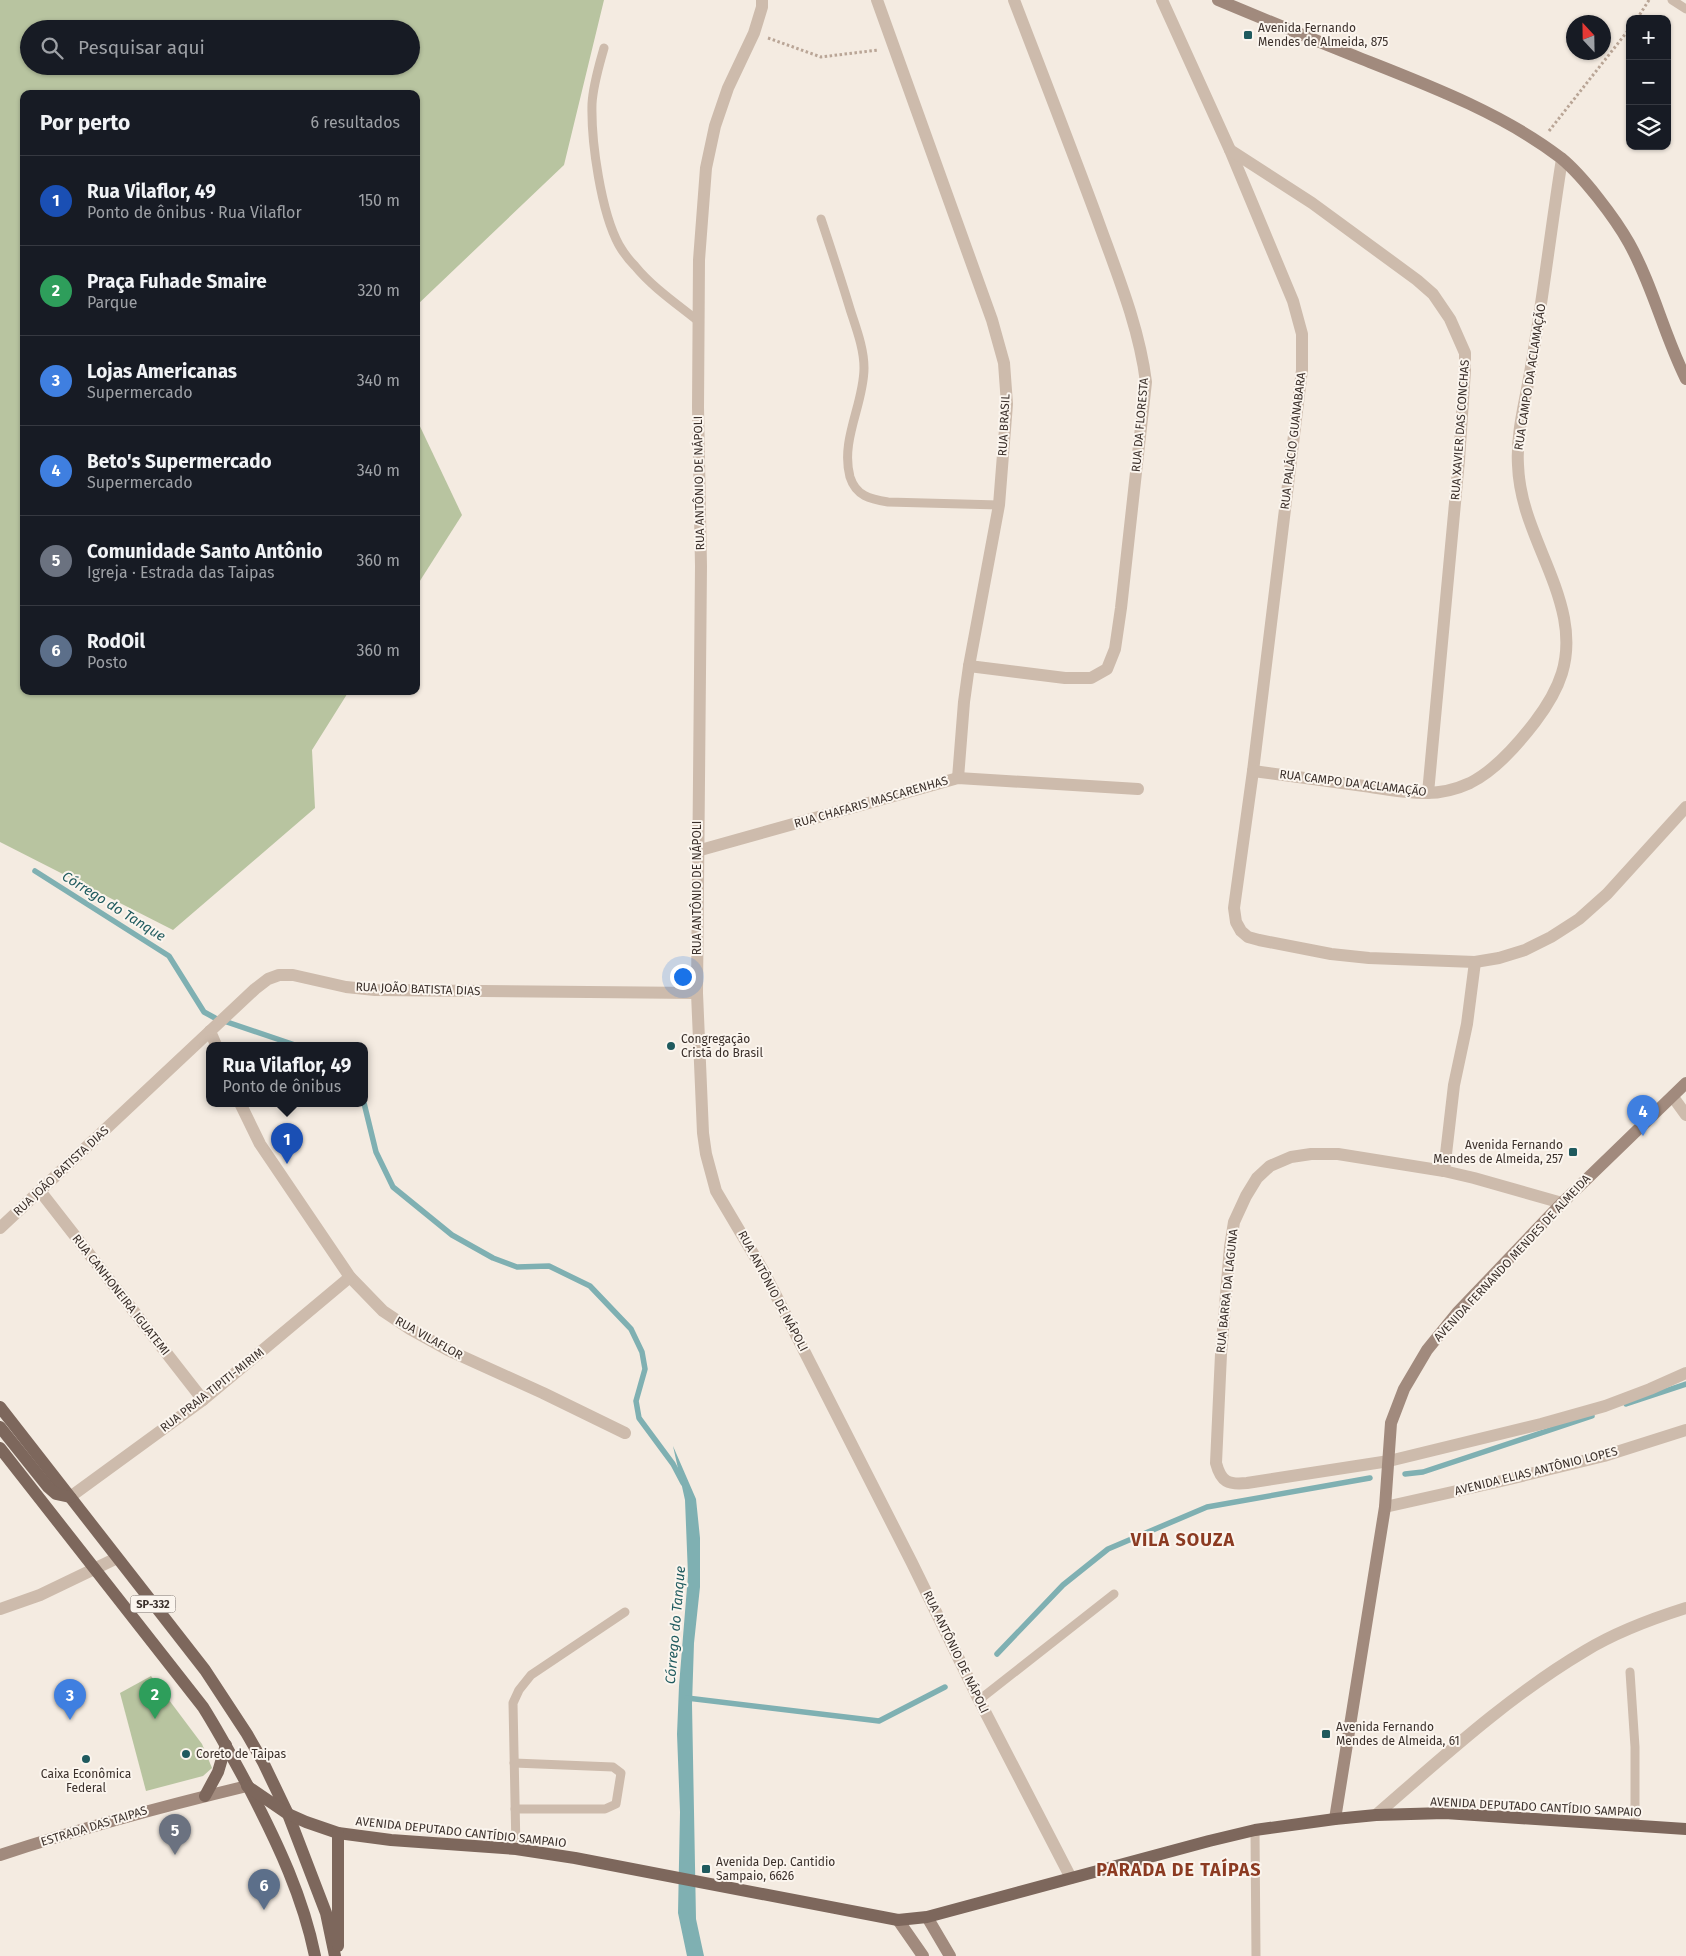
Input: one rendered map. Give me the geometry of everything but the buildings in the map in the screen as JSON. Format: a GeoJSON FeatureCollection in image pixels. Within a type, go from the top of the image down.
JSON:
{"type":"FeatureCollection","features":[{"type":"Feature","properties":{"kind":"main road","name":"SP-332"},"geometry":{"type":"LineString","coordinates":[[0,1408],[205,1670],[251,1741],[288,1814],[326,1912],[336,1956]]}},
{"type":"Feature","properties":{"kind":"main road"},"geometry":{"type":"LineString","coordinates":[[0,1427],[48,1487],[56,1494],[70,1498]]}},
{"type":"Feature","properties":{"kind":"main road","name":"SP-332"},"geometry":{"type":"LineString","coordinates":[[0,1448],[203,1707],[226,1745],[288,1869],[306,1913],[315,1956]]}},
{"type":"Feature","properties":{"kind":"main road"},"geometry":{"type":"LineString","coordinates":[[205,1796],[218,1772],[226,1745]]}},
{"type":"Feature","properties":{"kind":"main road","name":"AVENIDA DEPUTADO CANTÍDIO SAMPAIO"},"geometry":{"type":"LineString","coordinates":[[247,1786],[288,1814],[338,1833],[391,1840],[516,1849],[667,1875],[898,1920],[928,1917],[1255,1830],[1335,1818],[1445,1813],[1686,1829]]}},
{"type":"Feature","properties":{"kind":"main road"},"geometry":{"type":"LineString","coordinates":[[336,1956],[338,1833]]}},
{"type":"Feature","properties":{"kind":"street","name":"RUA ANTÔNIO DE NÁPOLI"},"geometry":{"type":"LineString","coordinates":[[762,0],[762,7],[754,33],[725,97],[715,126],[706,168],[701,221],[698,321],[701,575],[697,992],[703,1133],[706,1154],[716,1191],[773,1289],[979,1700],[1071,1878]]}},
{"type":"Feature","properties":{"kind":"street","name":"RUA BRASIL"},"geometry":{"type":"LineString","coordinates":[[877,0],[989,310],[1004,363],[1008,404],[999,505],[969,666],[958,778]]}},
{"type":"Feature","properties":{"kind":"street","name":"RUA DA FLORESTA"},"geometry":{"type":"LineString","coordinates":[[969,666],[1065,678],[1091,678],[1107,669],[1115,649],[1146,382],[1143,356],[1131,315],[1088,193],[1014,0]]}},
{"type":"Feature","properties":{"kind":"street","name":"RUA PALÁCIO GUANABARA"},"geometry":{"type":"LineString","coordinates":[[1162,0],[1230,150],[1293,301],[1303,348],[1302,370],[1253,771],[1234,908],[1236,922],[1241,931],[1248,937],[1331,954],[1369,958],[1475,962]]}},
{"type":"Feature","properties":{"kind":"street"},"geometry":{"type":"LineString","coordinates":[[1218,0],[1455,97],[1539,143],[1562,159],[1609,213],[1629,243],[1646,278],[1686,379]]}},
{"type":"Feature","properties":{"kind":"street","name":"RUA XAVIER DAS CONCHAS"},"geometry":{"type":"LineString","coordinates":[[1230,150],[1312,203],[1417,280],[1433,294],[1445,310],[1464,353],[1464,399],[1428,793]]}},
{"type":"Feature","properties":{"kind":"street","name":"RUA CAMPO DA ACLAMAÇÃO"},"geometry":{"type":"LineString","coordinates":[[1253,771],[1428,793],[1453,789],[1485,773],[1508,752],[1549,704],[1560,682],[1566,660],[1567,641],[1564,618],[1557,591],[1528,522],[1522,500],[1517,462],[1521,423],[1562,159]]}},
{"type":"Feature","properties":{"kind":"street","name":"RUA CHAFARIS MASCARENHAS"},"geometry":{"type":"LineString","coordinates":[[697,851],[958,778],[1138,788]]}},
{"type":"Feature","properties":{"kind":"street"},"geometry":{"type":"LineString","coordinates":[[1444,1171],[1454,1085],[1466,1024],[1475,962],[1499,958],[1526,950],[1579,919],[1607,894],[1686,807]]}},
{"type":"Feature","properties":{"kind":"street","name":"RUA JOÃO BATISTA DIAS"},"geometry":{"type":"LineString","coordinates":[[0,1228],[255,989],[268,979],[279,975],[293,975],[346,987],[375,990],[697,992]]}},
{"type":"Feature","properties":{"kind":"street"},"geometry":{"type":"LineString","coordinates":[[214,1027],[216,1042]]}},
{"type":"Feature","properties":{"kind":"street","name":"AVENIDA FERNANDO MENDES DE ALMEIDA"},"geometry":{"type":"LineString","coordinates":[[1335,1818],[1385,1507],[1391,1423],[1404,1389],[1427,1350],[1457,1313],[1562,1203],[1686,1083]]}},
{"type":"Feature","properties":{"kind":"street"},"geometry":{"type":"LineString","coordinates":[[1672,1097],[1686,1115]]}},
{"type":"Feature","properties":{"kind":"street","name":"RUA VILAFLOR"},"geometry":{"type":"LineString","coordinates":[[242,1107],[260,1144],[350,1277],[383,1311],[410,1329],[448,1350],[544,1392],[625,1433]]}},
{"type":"Feature","properties":{"kind":"street","name":"RUA BARRA DA LAGUNA"},"geometry":{"type":"LineString","coordinates":[[1389,1461],[1247,1483],[1228,1483],[1218,1472],[1216,1463],[1221,1354],[1230,1247],[1234,1222],[1256,1178],[1270,1166],[1284,1160],[1311,1154],[1338,1154],[1444,1171],[1562,1203]]}},
{"type":"Feature","properties":{"kind":"street","name":"RUA CANHONEIRA IGUATEMI"},"geometry":{"type":"LineString","coordinates":[[40,1191],[203,1400]]}},
{"type":"Feature","properties":{"kind":"street","name":"RUA PRAIA TIPITI-MIRIM"},"geometry":{"type":"LineString","coordinates":[[70,1498],[203,1400],[350,1277]]}},
{"type":"Feature","properties":{"kind":"street"},"geometry":{"type":"LineString","coordinates":[[1389,1461],[1541,1424],[1605,1406],[1686,1373]]}},
{"type":"Feature","properties":{"kind":"street","name":"AVENIDA ELIAS ANTÔNIO LOPES"},"geometry":{"type":"LineString","coordinates":[[1385,1507],[1604,1456],[1686,1430]]}},
{"type":"Feature","properties":{"kind":"street"},"geometry":{"type":"LineString","coordinates":[[0,1609],[26,1601],[117,1558]]}},
{"type":"Feature","properties":{"kind":"street"},"geometry":{"type":"LineString","coordinates":[[1376,1815],[1489,1718],[1561,1666],[1586,1650],[1619,1633],[1652,1618],[1686,1608]]}},
{"type":"Feature","properties":{"kind":"street","name":"ESTRADA DAS TAIPAS"},"geometry":{"type":"LineString","coordinates":[[0,1855],[69,1832],[149,1809],[247,1786]]}},
{"type":"Feature","properties":{"kind":"street"},"geometry":{"type":"LineString","coordinates":[[928,1917],[950,1956]]}},
{"type":"Feature","properties":{"kind":"street"},"geometry":{"type":"LineString","coordinates":[[898,1920],[923,1956]]}},
{"type":"Feature","properties":{"kind":"lane"},"geometry":{"type":"LineString","coordinates":[[1672,0],[1686,9]]}},
{"type":"Feature","properties":{"kind":"lane"},"geometry":{"type":"LineString","coordinates":[[604,48],[592,103],[593,132],[602,190],[609,220],[619,245],[635,267],[698,321]]}},
{"type":"Feature","properties":{"kind":"lane"},"geometry":{"type":"LineString","coordinates":[[821,219],[863,355],[862,384],[848,451],[853,486],[860,494],[870,499],[888,502],[999,505]]}},
{"type":"Feature","properties":{"kind":"lane"},"geometry":{"type":"LineString","coordinates":[[979,1700],[1114,1594]]}},
{"type":"Feature","properties":{"kind":"lane"},"geometry":{"type":"LineString","coordinates":[[516,1849],[513,1703],[519,1690],[531,1675],[564,1651],[626,1612]]}},
{"type":"Feature","properties":{"kind":"lane"},"geometry":{"type":"LineString","coordinates":[[1630,1672],[1635,1747],[1635,1826]]}},
{"type":"Feature","properties":{"kind":"lane"},"geometry":{"type":"LineString","coordinates":[[514,1763],[613,1767],[620,1773],[616,1804],[604,1809],[514,1809]]}},
{"type":"Feature","properties":{"kind":"lane"},"geometry":{"type":"LineString","coordinates":[[1255,1830],[1256,1956]]}},
{"type":"Feature","properties":{"kind":"path"},"geometry":{"type":"LineString","coordinates":[[1640,15],[1649,0]]}},
{"type":"Feature","properties":{"kind":"path"},"geometry":{"type":"LineString","coordinates":[[754,33],[821,57],[893,48]]}},
{"type":"Feature","properties":{"kind":"path"},"geometry":{"type":"LineString","coordinates":[[1539,143],[1626,33]]}},
{"type":"Feature","properties":{"kind":"green space"},"geometry":{"type":"Polygon","coordinates":[[[0,0],[604,0],[564,165],[420,302],[420,90],[20,90],[20,695],[346,695],[312,750],[315,808],[173,930],[0,842],[0,0]]]}},
{"type":"Feature","properties":{"kind":"green space"},"geometry":{"type":"Polygon","coordinates":[[[420,426],[462,515],[420,581],[420,426]]]}},
{"type":"Feature","properties":{"kind":"green space"},"geometry":{"type":"Polygon","coordinates":[[[151,1676],[202,1744],[212,1768],[203,1776],[146,1791],[120,1693],[151,1676]]]}},
{"type":"Feature","properties":{"kind":"water"},"geometry":{"type":"Polygon","coordinates":[[[673,1446],[696,1499],[700,1538],[700,1587],[694,1643],[692,1704],[696,1919],[704,1956],[687,1956],[678,1913],[680,1812],[677,1734],[688,1575],[685,1500],[673,1446]]]}},
{"type":"Feature","properties":{"kind":"waterway","name":"Córrego do Tanque"},"geometry":{"type":"LineString","coordinates":[[35,871],[169,956],[204,1012],[215,1018],[286,1042]]}},
{"type":"Feature","properties":{"kind":"waterway","name":"Córrego do Tanque"},"geometry":{"type":"LineString","coordinates":[[365,1107],[376,1152],[393,1187],[452,1235],[493,1258],[517,1267],[549,1266],[590,1286],[631,1329],[642,1352],[645,1369],[636,1401],[639,1418],[673,1464],[683,1483]]}},
{"type":"Feature","properties":{"kind":"waterway"},"geometry":{"type":"LineString","coordinates":[[1626,1404],[1686,1384]]}},
{"type":"Feature","properties":{"kind":"waterway"},"geometry":{"type":"LineString","coordinates":[[1405,1474],[1423,1472],[1592,1416]]}},
{"type":"Feature","properties":{"kind":"waterway"},"geometry":{"type":"LineString","coordinates":[[997,1654],[1063,1585],[1108,1549],[1207,1507],[1370,1478]]}},
{"type":"Feature","properties":{"kind":"waterway"},"geometry":{"type":"LineString","coordinates":[[687,1698],[879,1721],[945,1687]]}},
{"type":"Feature","properties":{"kind":"place","name":"Avenida Fernando Mendes de Almeida, 875"},"geometry":{"type":"Point","coordinates":[1248,35]}},
{"type":"Feature","properties":{"kind":"place","name":"Congregação Cristã do Brasil"},"geometry":{"type":"Point","coordinates":[671,1046]}},
{"type":"Feature","properties":{"kind":"place","name":"Beto's Supermercado"},"geometry":{"type":"Point","coordinates":[1643,1136]}},
{"type":"Feature","properties":{"kind":"place","name":"Avenida Fernando Mendes de Almeida, 257"},"geometry":{"type":"Point","coordinates":[1573,1152]}},
{"type":"Feature","properties":{"kind":"place","name":"Rua Vilaflor, 49"},"geometry":{"type":"Point","coordinates":[287,1164]}},
{"type":"Feature","properties":{"kind":"place","name":"Praça Fuhade Smaire"},"geometry":{"type":"Point","coordinates":[155,1719]}},
{"type":"Feature","properties":{"kind":"place","name":"Lojas Americanas"},"geometry":{"type":"Point","coordinates":[70,1720]}},
{"type":"Feature","properties":{"kind":"place","name":"Avenida Fernando Mendes de Almeida, 61"},"geometry":{"type":"Point","coordinates":[1326,1734]}},
{"type":"Feature","properties":{"kind":"place","name":"Coreto de Taipas"},"geometry":{"type":"Point","coordinates":[186,1754]}},
{"type":"Feature","properties":{"kind":"place","name":"Caixa Econômica Federal"},"geometry":{"type":"Point","coordinates":[86,1759]}},
{"type":"Feature","properties":{"kind":"place","name":"Comunidade Santo Antônio"},"geometry":{"type":"Point","coordinates":[175,1855]}},
{"type":"Feature","properties":{"kind":"place","name":"Avenida Dep. Cantidio Sampaio, 6626"},"geometry":{"type":"Point","coordinates":[706,1869]}},
{"type":"Feature","properties":{"kind":"place","name":"RodOil"},"geometry":{"type":"Point","coordinates":[264,1910]}},
{"type":"Feature","properties":{"kind":"district","name":"VILA SOUZA"},"geometry":{"type":"Point","coordinates":[1183,1540]}},
{"type":"Feature","properties":{"kind":"district","name":"PARADA DE TAÍPAS"},"geometry":{"type":"Point","coordinates":[1179,1870]}}]}
